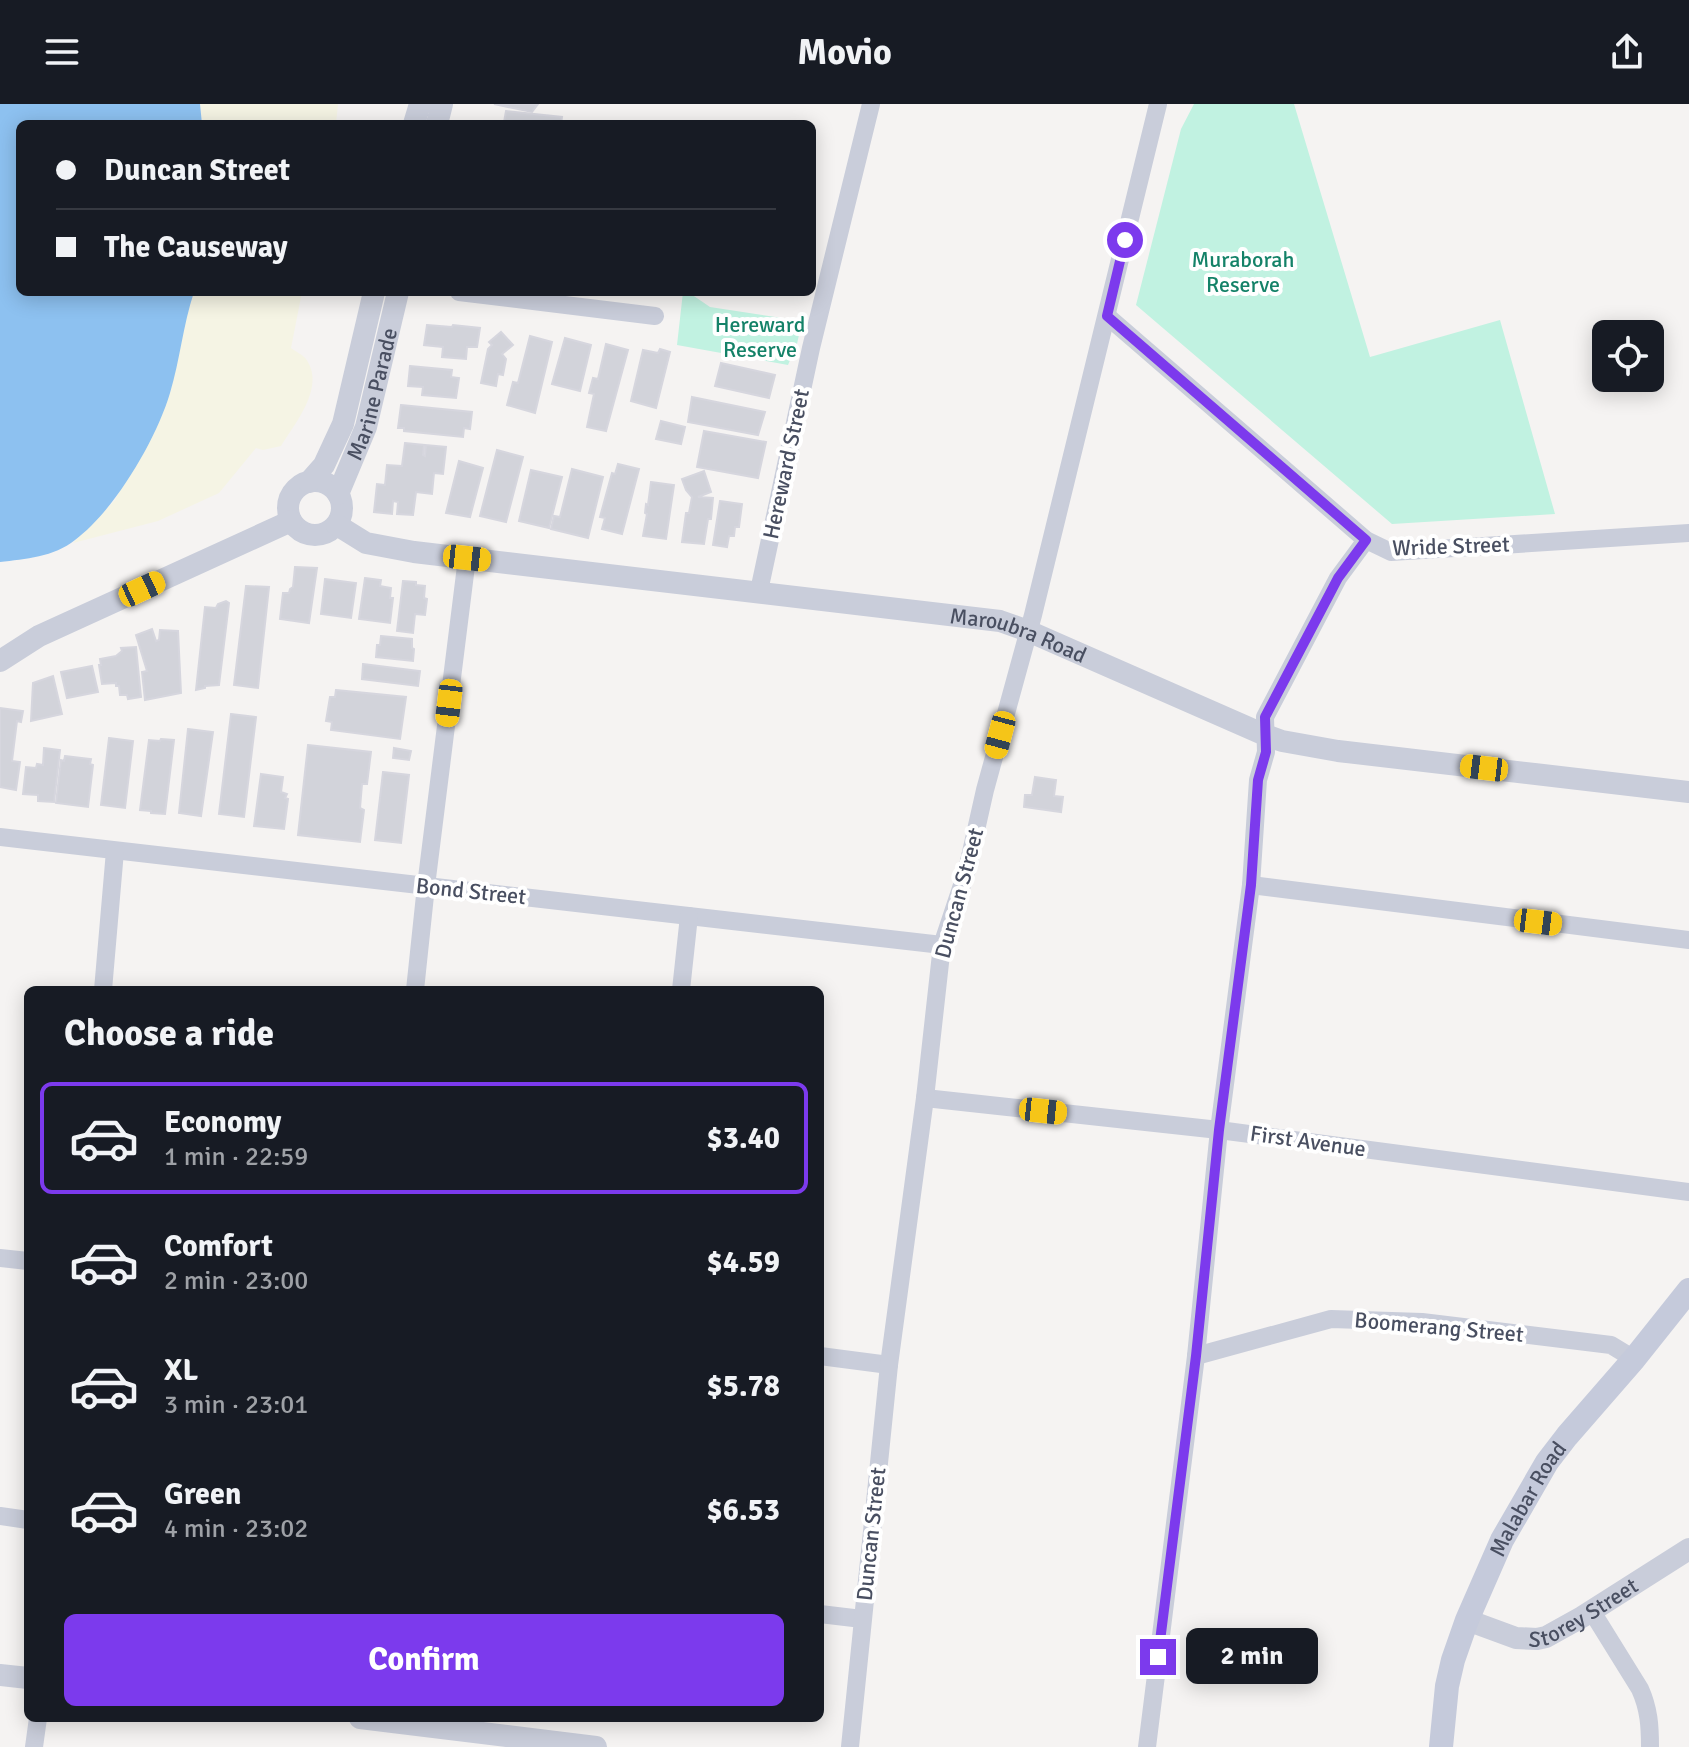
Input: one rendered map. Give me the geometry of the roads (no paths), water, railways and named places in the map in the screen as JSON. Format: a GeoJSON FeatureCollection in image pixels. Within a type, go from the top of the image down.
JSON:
{"type":"FeatureCollection","features":[{"type":"Feature","properties":{"kind":"main road","name":"Malabar Road"},"geometry":{"type":"LineString","coordinates":[[1441,1747],[1453,1660],[1502,1540],[1547,1462],[1689,1290]]}},
{"type":"Feature","properties":{"kind":"street","name":"Hereward Street"},"geometry":{"type":"LineString","coordinates":[[759,591],[811,348],[871,104]]}},
{"type":"Feature","properties":{"kind":"street","name":"Duncan Street"},"geometry":{"type":"LineString","coordinates":[[850,1747],[889,1365],[942,945],[967,870],[1158,104]]}},
{"type":"Feature","properties":{"kind":"street","name":"Marine Parade"},"geometry":{"type":"LineString","coordinates":[[309,482],[324,465],[343,424],[373,296]]}},
{"type":"Feature","properties":{"kind":"street","name":"Marine Parade"},"geometry":{"type":"LineString","coordinates":[[338,494],[366,427],[397,296]]}},
{"type":"Feature","properties":{"kind":"street"},"geometry":{"type":"LineString","coordinates":[[492,296],[655,316]]}},
{"type":"Feature","properties":{"kind":"street","name":"Wride Street"},"geometry":{"type":"LineString","coordinates":[[1107,316],[1366,540],[1391,552],[1689,533]]}},
{"type":"Feature","properties":{"kind":"street"},"geometry":{"type":"LineString","coordinates":[[309,482],[326,483],[333,487],[342,510],[337,525],[322,535],[304,533],[288,514],[290,497],[309,482]]}},
{"type":"Feature","properties":{"kind":"street"},"geometry":{"type":"LineString","coordinates":[[0,661],[39,636],[291,521]]}},
{"type":"Feature","properties":{"kind":"street","name":"Maroubra Road"},"geometry":{"type":"LineString","coordinates":[[337,525],[366,543],[414,552],[1000,621],[1282,741],[1338,751],[1689,792]]}},
{"type":"Feature","properties":{"kind":"street"},"geometry":{"type":"LineString","coordinates":[[1147,1747],[1196,1356],[1219,1130],[1251,885],[1258,780],[1266,752],[1265,717],[1338,578],[1366,540]]}},
{"type":"Feature","properties":{"kind":"street"},"geometry":{"type":"LineString","coordinates":[[415,986],[467,558]]}},
{"type":"Feature","properties":{"kind":"street","name":"Bond Street"},"geometry":{"type":"LineString","coordinates":[[0,837],[942,945]]}},
{"type":"Feature","properties":{"kind":"street"},"geometry":{"type":"LineString","coordinates":[[103,986],[115,851]]}},
{"type":"Feature","properties":{"kind":"street"},"geometry":{"type":"LineString","coordinates":[[1251,885],[1689,940]]}},
{"type":"Feature","properties":{"kind":"street"},"geometry":{"type":"LineString","coordinates":[[681,986],[689,916]]}},
{"type":"Feature","properties":{"kind":"street","name":"First Avenue"},"geometry":{"type":"LineString","coordinates":[[925,1098],[1219,1130],[1689,1192]]}},
{"type":"Feature","properties":{"kind":"street"},"geometry":{"type":"LineString","coordinates":[[0,1258],[24,1261]]}},
{"type":"Feature","properties":{"kind":"street","name":"Boomerang Street"},"geometry":{"type":"LineString","coordinates":[[1196,1356],[1331,1319],[1422,1322],[1611,1345],[1634,1359]]}},
{"type":"Feature","properties":{"kind":"street"},"geometry":{"type":"LineString","coordinates":[[824,1357],[889,1365]]}},
{"type":"Feature","properties":{"kind":"street"},"geometry":{"type":"LineString","coordinates":[[0,1516],[24,1519]]}},
{"type":"Feature","properties":{"kind":"street","name":"Storey Street"},"geometry":{"type":"LineString","coordinates":[[1467,1620],[1504,1635],[1537,1639],[1555,1633],[1689,1549]]}},
{"type":"Feature","properties":{"kind":"street"},"geometry":{"type":"LineString","coordinates":[[1591,1610],[1640,1689],[1650,1721],[1650,1747]]}},
{"type":"Feature","properties":{"kind":"street"},"geometry":{"type":"LineString","coordinates":[[824,1614],[862,1619]]}},
{"type":"Feature","properties":{"kind":"street"},"geometry":{"type":"LineString","coordinates":[[0,1675],[24,1678]]}},
{"type":"Feature","properties":{"kind":"street"},"geometry":{"type":"LineString","coordinates":[[34,1747],[37,1722]]}},
{"type":"Feature","properties":{"kind":"street"},"geometry":{"type":"LineString","coordinates":[[389,1722],[558,1745],[596,1747]]}},
{"type":"Feature","properties":{"kind":"water"},"geometry":{"type":"Polygon","coordinates":[[[0,104],[200,104],[202,120],[16,120],[16,296],[193,296],[164,412],[119,493],[90,527],[67,546],[39,556],[0,562],[0,104]]]}},
{"type":"Feature","properties":{"kind":"park label","name":"Muraborah Reserve"},"geometry":{"type":"Point","coordinates":[1243,272]}},
{"type":"Feature","properties":{"kind":"park label","name":"Hereward Reserve"},"geometry":{"type":"Point","coordinates":[760,336]}}]}
